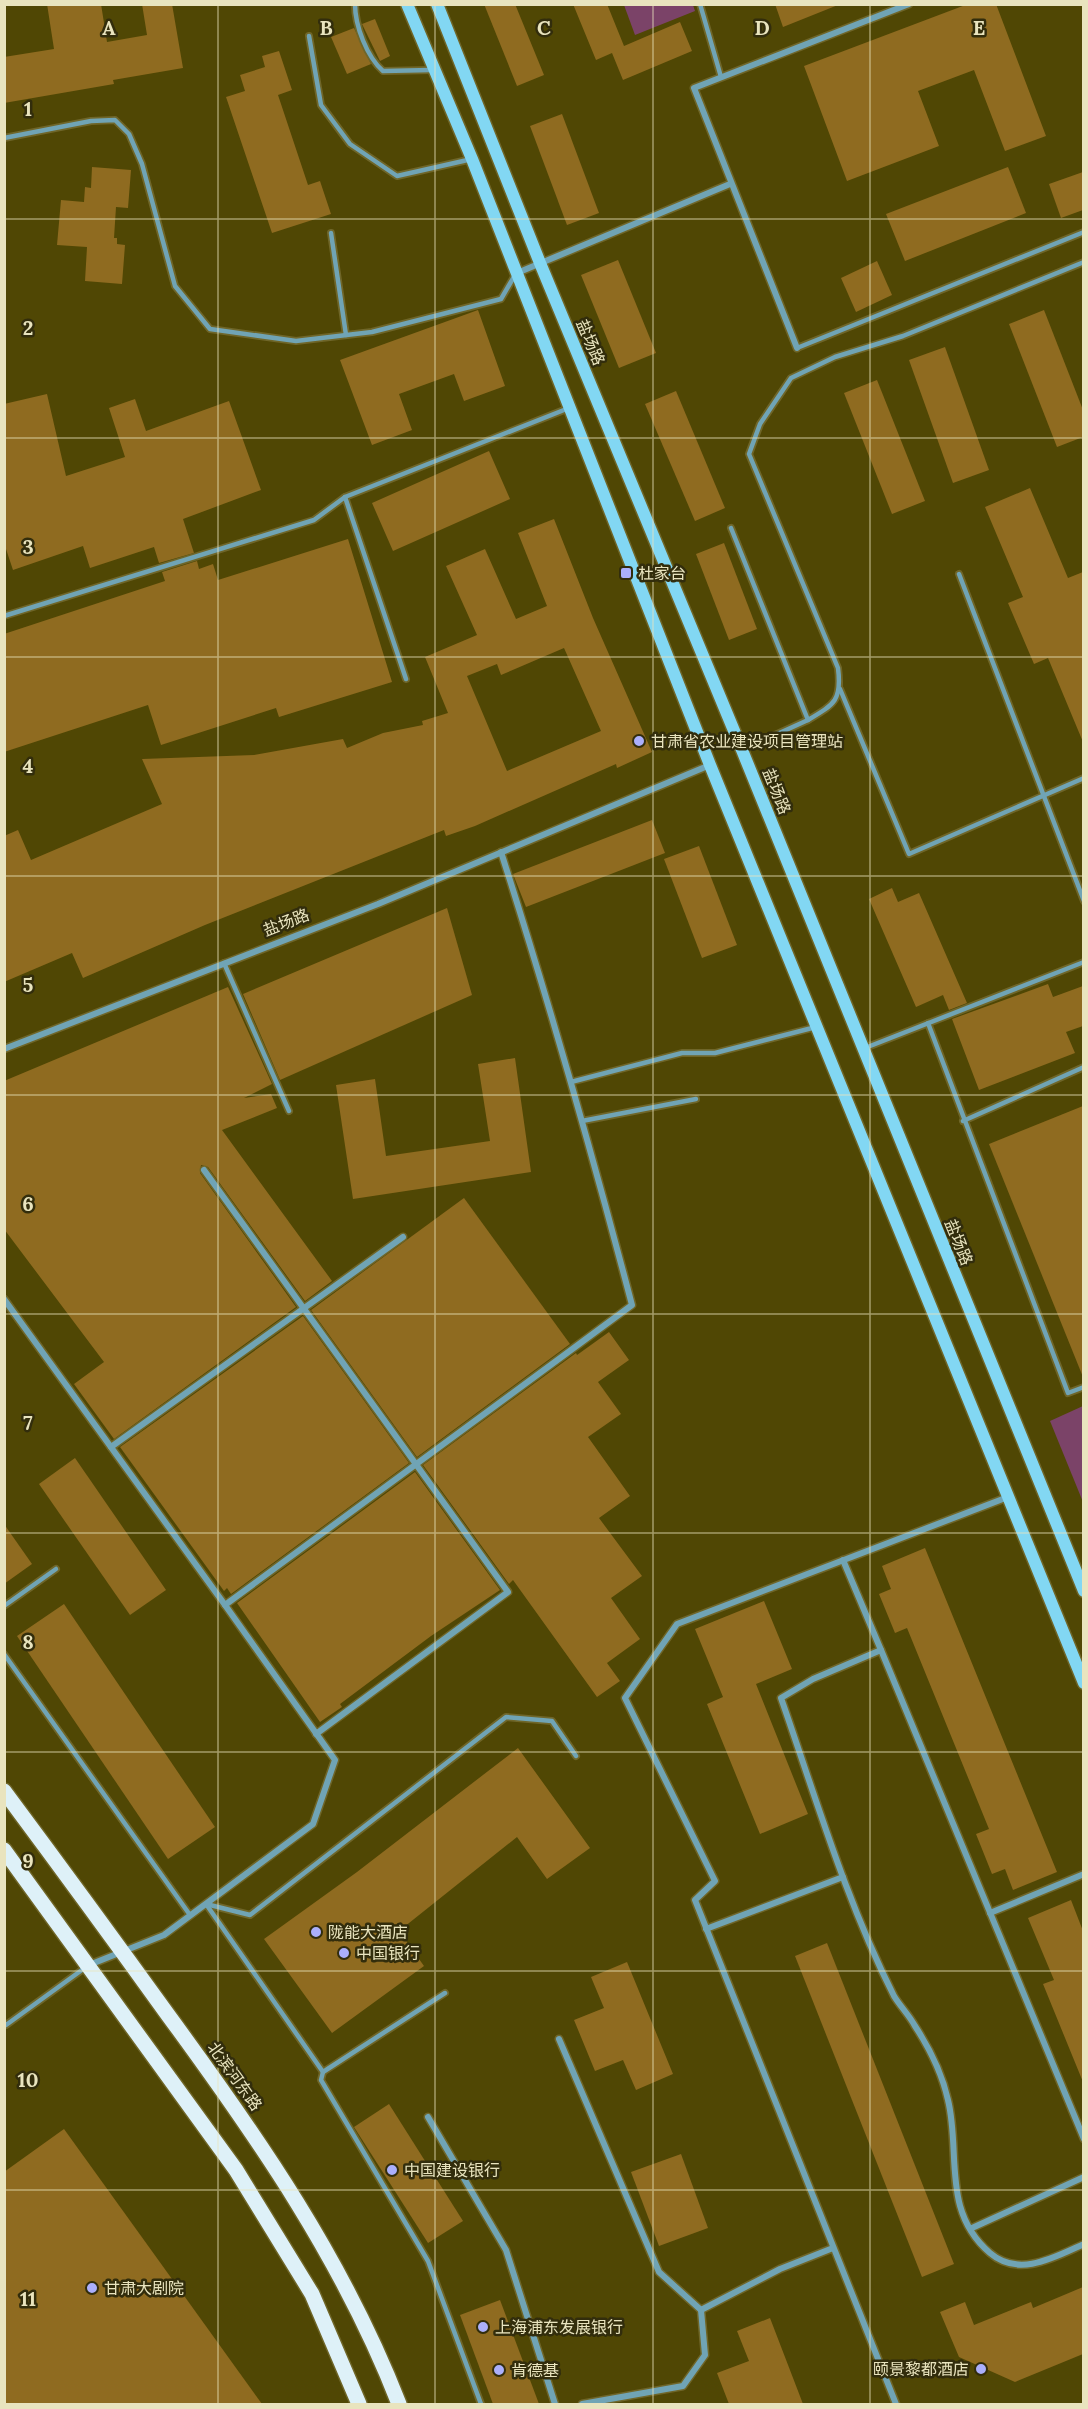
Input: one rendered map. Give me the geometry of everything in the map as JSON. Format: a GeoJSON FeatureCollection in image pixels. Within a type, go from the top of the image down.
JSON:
{"type":"FeatureCollection","features":[{"type":"Feature","properties":{"kind":"main road"},"geometry":{"type":"LineString","coordinates":[[407,4],[472,159],[710,765],[1083,1683]]}},
{"type":"Feature","properties":{"kind":"main road","name":"盐场路"},"geometry":{"type":"LineString","coordinates":[[437,4],[540,263],[742,750],[1083,1591]]}},
{"type":"Feature","properties":{"kind":"main road","name":"北滨河东路"},"geometry":{"type":"LineString","coordinates":[[4,1791],[238,2111],[312,2224],[351,2293],[399,2404]]}},
{"type":"Feature","properties":{"kind":"main road"},"geometry":{"type":"LineString","coordinates":[[4,1850],[236,2170],[312,2294],[359,2404]]}},
{"type":"Feature","properties":{"kind":"street"},"geometry":{"type":"LineString","coordinates":[[797,348],[730,184],[694,88],[909,4]]}},
{"type":"Feature","properties":{"kind":"street"},"geometry":{"type":"LineString","coordinates":[[516,273],[730,184]]}},
{"type":"Feature","properties":{"kind":"street","name":"盐场路"},"geometry":{"type":"LineString","coordinates":[[4,1048],[501,852],[710,765]]}},
{"type":"Feature","properties":{"kind":"street"},"geometry":{"type":"LineString","coordinates":[[225,1605],[632,1305],[582,1120],[501,852]]}},
{"type":"Feature","properties":{"kind":"street"},"geometry":{"type":"LineString","coordinates":[[204,1170],[508,1592],[316,1734]]}},
{"type":"Feature","properties":{"kind":"street"},"geometry":{"type":"LineString","coordinates":[[111,1447],[403,1237]]}},
{"type":"Feature","properties":{"kind":"street"},"geometry":{"type":"LineString","coordinates":[[4,1299],[335,1760],[313,1824],[164,1935],[121,1950],[88,1965]]}},
{"type":"Feature","properties":{"kind":"street"},"geometry":{"type":"LineString","coordinates":[[896,2404],[695,1900],[715,1881],[625,1698],[677,1624],[1008,1497]]}},
{"type":"Feature","properties":{"kind":"street"},"geometry":{"type":"LineString","coordinates":[[843,1560],[1083,2139]]}},
{"type":"Feature","properties":{"kind":"street"},"geometry":{"type":"LineString","coordinates":[[881,1650],[813,1679],[781,1698],[843,1877],[895,1997],[936,2062],[949,2101],[956,2196],[980,2243],[992,2255],[1008,2262],[1025,2265],[1042,2262],[1083,2244]]}},
{"type":"Feature","properties":{"kind":"street"},"geometry":{"type":"LineString","coordinates":[[990,1913],[1083,1874]]}},
{"type":"Feature","properties":{"kind":"street"},"geometry":{"type":"LineString","coordinates":[[706,1929],[843,1877]]}},
{"type":"Feature","properties":{"kind":"street"},"geometry":{"type":"LineString","coordinates":[[559,2039],[659,2272],[701,2310],[705,2355],[683,2386],[582,2404]]}},
{"type":"Feature","properties":{"kind":"street"},"geometry":{"type":"LineString","coordinates":[[428,2117],[506,2250],[555,2404]]}},
{"type":"Feature","properties":{"kind":"street"},"geometry":{"type":"LineString","coordinates":[[972,2228],[1083,2177]]}},
{"type":"Feature","properties":{"kind":"street"},"geometry":{"type":"LineString","coordinates":[[701,2310],[780,2269],[833,2247]]}},
{"type":"Feature","properties":{"kind":"lane"},"geometry":{"type":"LineString","coordinates":[[355,4],[358,26],[374,63],[382,71],[435,70]]}},
{"type":"Feature","properties":{"kind":"lane"},"geometry":{"type":"LineString","coordinates":[[700,4],[721,77]]}},
{"type":"Feature","properties":{"kind":"lane"},"geometry":{"type":"LineString","coordinates":[[309,36],[321,105],[350,144],[397,176],[472,159]]}},
{"type":"Feature","properties":{"kind":"lane"},"geometry":{"type":"LineString","coordinates":[[4,138],[91,122],[115,120],[129,134],[142,164],[175,286],[210,329],[296,341],[372,332],[501,299],[516,273]]}},
{"type":"Feature","properties":{"kind":"lane"},"geometry":{"type":"LineString","coordinates":[[797,348],[1083,232]]}},
{"type":"Feature","properties":{"kind":"lane"},"geometry":{"type":"LineString","coordinates":[[331,233],[346,335]]}},
{"type":"Feature","properties":{"kind":"lane"},"geometry":{"type":"LineString","coordinates":[[1083,262],[903,336],[835,357],[791,378],[760,424],[749,454],[838,668],[840,689],[909,854],[1083,778]]}},
{"type":"Feature","properties":{"kind":"lane"},"geometry":{"type":"LineString","coordinates":[[4,616],[314,520],[345,497],[569,408]]}},
{"type":"Feature","properties":{"kind":"lane"},"geometry":{"type":"LineString","coordinates":[[345,497],[406,679]]}},
{"type":"Feature","properties":{"kind":"lane"},"geometry":{"type":"LineString","coordinates":[[731,528],[808,720]]}},
{"type":"Feature","properties":{"kind":"lane"},"geometry":{"type":"LineString","coordinates":[[958,574],[1083,901]]}},
{"type":"Feature","properties":{"kind":"lane"},"geometry":{"type":"LineString","coordinates":[[742,750],[808,720],[830,707],[840,689]]}},
{"type":"Feature","properties":{"kind":"lane"},"geometry":{"type":"LineString","coordinates":[[863,1049],[1083,962]]}},
{"type":"Feature","properties":{"kind":"lane"},"geometry":{"type":"LineString","coordinates":[[224,963],[289,1111]]}},
{"type":"Feature","properties":{"kind":"lane"},"geometry":{"type":"LineString","coordinates":[[928,1023],[963,1121],[1068,1393],[1083,1387]]}},
{"type":"Feature","properties":{"kind":"lane"},"geometry":{"type":"LineString","coordinates":[[571,1082],[682,1053],[715,1053],[816,1027]]}},
{"type":"Feature","properties":{"kind":"lane"},"geometry":{"type":"LineString","coordinates":[[963,1121],[1083,1067]]}},
{"type":"Feature","properties":{"kind":"lane"},"geometry":{"type":"LineString","coordinates":[[582,1120],[696,1099]]}},
{"type":"Feature","properties":{"kind":"lane"},"geometry":{"type":"LineString","coordinates":[[4,1606],[56,1569]]}},
{"type":"Feature","properties":{"kind":"lane"},"geometry":{"type":"LineString","coordinates":[[4,1654],[190,1915]]}},
{"type":"Feature","properties":{"kind":"lane"},"geometry":{"type":"LineString","coordinates":[[206,1904],[250,1915],[506,1717],[552,1721],[576,1756]]}},
{"type":"Feature","properties":{"kind":"lane"},"geometry":{"type":"LineString","coordinates":[[206,1904],[323,2072]]}},
{"type":"Feature","properties":{"kind":"lane"},"geometry":{"type":"LineString","coordinates":[[4,2023],[6,2025],[88,1965]]}},
{"type":"Feature","properties":{"kind":"lane"},"geometry":{"type":"LineString","coordinates":[[445,1993],[323,2072],[321,2080],[428,2261],[481,2404]]}},
{"type":"Feature","properties":{"kind":"shaded area"},"geometry":{"type":"Polygon","coordinates":[[[624,5],[693,5],[695,11],[635,35],[624,5]]]}},
{"type":"Feature","properties":{"kind":"shaded area"},"geometry":{"type":"Polygon","coordinates":[[[1083,1406],[1083,1502],[1050,1421],[1083,1406]]]}},
{"type":"Feature","properties":{"kind":"building"},"geometry":{"type":"Polygon","coordinates":[[[47,4],[101,4],[107,42],[147,35],[142,4],[172,4],[183,68],[113,80],[114,84],[4,103],[4,57],[54,49],[47,4]]]}},
{"type":"Feature","properties":{"kind":"building"},"geometry":{"type":"Polygon","coordinates":[[[484,4],[515,4],[544,75],[517,86],[484,4]]]}},
{"type":"Feature","properties":{"kind":"building"},"geometry":{"type":"Polygon","coordinates":[[[573,4],[607,4],[624,46],[680,22],[692,51],[623,80],[612,53],[596,60],[573,4]]]}},
{"type":"Feature","properties":{"kind":"building"},"geometry":{"type":"Polygon","coordinates":[[[775,4],[838,4],[838,5],[783,27],[775,4]]]}},
{"type":"Feature","properties":{"kind":"building"},"geometry":{"type":"Polygon","coordinates":[[[968,4],[996,4],[1046,136],[1005,151],[974,70],[918,91],[939,146],[847,181],[804,66],[968,4]]]}},
{"type":"Feature","properties":{"kind":"building"},"geometry":{"type":"Polygon","coordinates":[[[375,19],[390,56],[380,61],[362,24],[375,19]]]}},
{"type":"Feature","properties":{"kind":"building"},"geometry":{"type":"Polygon","coordinates":[[[354,28],[371,64],[347,74],[331,37],[354,28]]]}},
{"type":"Feature","properties":{"kind":"building"},"geometry":{"type":"Polygon","coordinates":[[[279,51],[292,90],[278,95],[308,185],[320,181],[331,214],[272,233],[226,97],[245,91],[240,75],[265,67],[262,56],[279,51]]]}},
{"type":"Feature","properties":{"kind":"building"},"geometry":{"type":"Polygon","coordinates":[[[562,114],[599,213],[567,225],[530,126],[562,114]]]}},
{"type":"Feature","properties":{"kind":"building"},"geometry":{"type":"Polygon","coordinates":[[[92,167],[131,170],[128,208],[116,207],[114,238],[117,238],[117,244],[125,245],[122,284],[85,281],[87,247],[57,245],[61,200],[84,202],[85,187],[91,188],[92,167]]]}},
{"type":"Feature","properties":{"kind":"building"},"geometry":{"type":"Polygon","coordinates":[[[1008,167],[1026,213],[905,261],[886,214],[1008,167]]]}},
{"type":"Feature","properties":{"kind":"building"},"geometry":{"type":"Polygon","coordinates":[[[1083,172],[1083,210],[1061,218],[1049,184],[1083,172]]]}},
{"type":"Feature","properties":{"kind":"building"},"geometry":{"type":"Polygon","coordinates":[[[618,260],[656,353],[619,368],[581,275],[618,260]]]}},
{"type":"Feature","properties":{"kind":"building"},"geometry":{"type":"Polygon","coordinates":[[[877,261],[892,295],[856,312],[841,278],[877,261]]]}},
{"type":"Feature","properties":{"kind":"building"},"geometry":{"type":"Polygon","coordinates":[[[478,310],[505,386],[464,401],[454,374],[399,394],[412,430],[372,445],[340,360],[478,310]]]}},
{"type":"Feature","properties":{"kind":"building"},"geometry":{"type":"Polygon","coordinates":[[[1044,310],[1083,410],[1083,437],[1057,447],[1009,324],[1044,310]]]}},
{"type":"Feature","properties":{"kind":"building"},"geometry":{"type":"Polygon","coordinates":[[[945,347],[989,470],[953,483],[909,360],[945,347]]]}},
{"type":"Feature","properties":{"kind":"building"},"geometry":{"type":"Polygon","coordinates":[[[877,380],[925,501],[892,514],[844,393],[877,380]]]}},
{"type":"Feature","properties":{"kind":"building"},"geometry":{"type":"Polygon","coordinates":[[[676,391],[725,508],[695,521],[645,404],[676,391]]]}},
{"type":"Feature","properties":{"kind":"building"},"geometry":{"type":"Polygon","coordinates":[[[47,394],[66,476],[125,457],[109,408],[135,399],[146,431],[229,401],[261,490],[183,519],[194,553],[159,563],[154,547],[90,568],[83,546],[13,570],[4,543],[4,404],[47,394]]]}},
{"type":"Feature","properties":{"kind":"building"},"geometry":{"type":"Polygon","coordinates":[[[489,451],[510,499],[393,551],[372,503],[489,451]]]}},
{"type":"Feature","properties":{"kind":"building"},"geometry":{"type":"Polygon","coordinates":[[[1030,488],[1068,578],[1083,572],[1083,742],[1048,658],[1034,664],[1008,603],[1023,597],[985,507],[1030,488]]]}},
{"type":"Feature","properties":{"kind":"building"},"geometry":{"type":"Polygon","coordinates":[[[554,519],[593,618],[652,752],[617,768],[616,764],[475,826],[446,836],[444,830],[205,925],[83,978],[72,953],[4,982],[4,836],[18,830],[31,860],[162,804],[142,759],[254,755],[343,739],[347,748],[383,733],[423,725],[422,721],[448,713],[425,657],[477,635],[446,566],[485,549],[516,619],[547,606],[518,533],[554,519]],[[564,648],[501,675],[497,664],[467,676],[507,771],[601,731],[564,648]]]}},
{"type":"Feature","properties":{"kind":"building"},"geometry":{"type":"Polygon","coordinates":[[[348,539],[392,682],[279,717],[276,708],[161,745],[148,705],[4,752],[4,634],[165,581],[162,572],[197,561],[199,569],[213,564],[218,580],[348,539]]]}},
{"type":"Feature","properties":{"kind":"building"},"geometry":{"type":"Polygon","coordinates":[[[724,543],[757,629],[729,640],[696,554],[724,543]]]}},
{"type":"Feature","properties":{"kind":"building"},"geometry":{"type":"Polygon","coordinates":[[[652,820],[665,853],[526,907],[513,874],[652,820]]]}},
{"type":"Feature","properties":{"kind":"building"},"geometry":{"type":"Polygon","coordinates":[[[699,846],[737,945],[702,958],[664,859],[699,846]]]}},
{"type":"Feature","properties":{"kind":"building"},"geometry":{"type":"Polygon","coordinates":[[[892,888],[898,902],[919,893],[967,1003],[949,1010],[943,995],[916,1007],[869,899],[892,888]]]}},
{"type":"Feature","properties":{"kind":"building"},"geometry":{"type":"Polygon","coordinates":[[[447,908],[472,995],[280,1080],[243,994],[447,908]]]}},
{"type":"Feature","properties":{"kind":"building"},"geometry":{"type":"Polygon","coordinates":[[[1048,984],[1053,997],[1083,986],[1083,1026],[1066,1032],[1075,1053],[979,1090],[952,1019],[1048,984]]]}},
{"type":"Feature","properties":{"kind":"building"},"geometry":{"type":"Polygon","coordinates":[[[228,987],[272,1084],[244,1098],[271,1094],[277,1108],[222,1130],[332,1281],[305,1301],[208,1167],[201,1165],[200,1173],[296,1307],[114,1439],[74,1384],[104,1362],[4,1229],[4,1081],[228,987]]]}},
{"type":"Feature","properties":{"kind":"building"},"geometry":{"type":"Polygon","coordinates":[[[515,1058],[531,1172],[353,1199],[336,1085],[375,1079],[386,1156],[490,1141],[478,1064],[515,1058]]]}},
{"type":"Feature","properties":{"kind":"building"},"geometry":{"type":"Polygon","coordinates":[[[1083,1106],[1083,1377],[989,1144],[1083,1106]]]}},
{"type":"Feature","properties":{"kind":"building"},"geometry":{"type":"Polygon","coordinates":[[[464,1198],[570,1344],[417,1457],[311,1310],[464,1198]]]}},
{"type":"Feature","properties":{"kind":"building"},"geometry":{"type":"Polygon","coordinates":[[[303,1316],[409,1463],[231,1594],[227,1588],[224,1591],[120,1447],[303,1316]]]}},
{"type":"Feature","properties":{"kind":"building"},"geometry":{"type":"Polygon","coordinates":[[[609,1332],[629,1360],[598,1382],[621,1414],[588,1437],[630,1496],[599,1518],[642,1576],[611,1598],[640,1639],[607,1663],[620,1681],[597,1697],[513,1580],[509,1584],[423,1465],[576,1353],[577,1355],[609,1332]]]}},
{"type":"Feature","properties":{"kind":"building"},"geometry":{"type":"Polygon","coordinates":[[[75,1458],[166,1590],[130,1615],[39,1484],[75,1458]]]}},
{"type":"Feature","properties":{"kind":"building"},"geometry":{"type":"Polygon","coordinates":[[[415,1472],[500,1590],[431,1636],[340,1704],[342,1707],[320,1722],[237,1603],[415,1472]]]}},
{"type":"Feature","properties":{"kind":"building"},"geometry":{"type":"Polygon","coordinates":[[[4,1524],[32,1564],[4,1584],[4,1524]]]}},
{"type":"Feature","properties":{"kind":"building"},"geometry":{"type":"Polygon","coordinates":[[[925,1548],[1057,1872],[1013,1890],[1005,1869],[992,1874],[976,1834],[989,1829],[907,1628],[895,1633],[879,1594],[891,1589],[882,1566],[925,1548]]]}},
{"type":"Feature","properties":{"kind":"building"},"geometry":{"type":"Polygon","coordinates":[[[764,1601],[792,1669],[756,1684],[808,1814],[760,1834],[707,1704],[723,1697],[695,1629],[764,1601]]]}},
{"type":"Feature","properties":{"kind":"building"},"geometry":{"type":"Polygon","coordinates":[[[64,1604],[215,1827],[168,1859],[17,1636],[64,1604]]]}},
{"type":"Feature","properties":{"kind":"building"},"geometry":{"type":"Polygon","coordinates":[[[518,1748],[590,1848],[547,1879],[517,1837],[399,1931],[424,1966],[332,2033],[264,1939],[357,1872],[518,1748]]]}},
{"type":"Feature","properties":{"kind":"building"},"geometry":{"type":"Polygon","coordinates":[[[1071,1900],[1083,1931],[1083,2082],[1043,1984],[1054,1980],[1028,1918],[1071,1900]]]}},
{"type":"Feature","properties":{"kind":"building"},"geometry":{"type":"Polygon","coordinates":[[[827,1943],[954,2264],[922,2277],[795,1956],[827,1943]]]}},
{"type":"Feature","properties":{"kind":"building"},"geometry":{"type":"Polygon","coordinates":[[[627,1962],[673,2074],[636,2090],[623,2060],[595,2071],[574,2020],[604,2008],[591,1977],[627,1962]]]}},
{"type":"Feature","properties":{"kind":"building"},"geometry":{"type":"Polygon","coordinates":[[[389,2104],[463,2221],[428,2243],[354,2127],[389,2104]]]}},
{"type":"Feature","properties":{"kind":"building","name":"甘肃大剧院"},"geometry":{"type":"Polygon","coordinates":[[[64,2129],[262,2404],[4,2404],[4,2172],[64,2129]]]}},
{"type":"Feature","properties":{"kind":"building"},"geometry":{"type":"Polygon","coordinates":[[[681,2154],[708,2228],[659,2246],[631,2172],[681,2154]]]}},
{"type":"Feature","properties":{"kind":"building"},"geometry":{"type":"Polygon","coordinates":[[[1083,2287],[1083,2354],[1015,2382],[959,2357],[940,2312],[965,2302],[974,2325],[1031,2302],[1033,2308],[1083,2287]]]}},
{"type":"Feature","properties":{"kind":"building"},"geometry":{"type":"Polygon","coordinates":[[[500,2300],[539,2404],[493,2404],[460,2315],[500,2300]]]}},
{"type":"Feature","properties":{"kind":"building"},"geometry":{"type":"Polygon","coordinates":[[[770,2318],[803,2404],[729,2404],[717,2373],[749,2361],[737,2331],[770,2318]]]}},
{"type":"Feature","properties":{"kind":"place","name":"杜家台"},"geometry":{"type":"Point","coordinates":[626,573]}},
{"type":"Feature","properties":{"kind":"place","name":"甘肃省农业建设项目管理站"},"geometry":{"type":"Point","coordinates":[639,741]}},
{"type":"Feature","properties":{"kind":"place","name":"陇能大酒店"},"geometry":{"type":"Point","coordinates":[316,1932]}},
{"type":"Feature","properties":{"kind":"place","name":"中国银行"},"geometry":{"type":"Point","coordinates":[344,1953]}},
{"type":"Feature","properties":{"kind":"place","name":"中国建设银行"},"geometry":{"type":"Point","coordinates":[392,2170]}},
{"type":"Feature","properties":{"kind":"place","name":"甘肃大剧院"},"geometry":{"type":"Point","coordinates":[92,2288]}},
{"type":"Feature","properties":{"kind":"place","name":"上海浦东发展银行"},"geometry":{"type":"Point","coordinates":[483,2327]}},
{"type":"Feature","properties":{"kind":"place","name":"颐景黎都酒店"},"geometry":{"type":"Point","coordinates":[981,2369]}},
{"type":"Feature","properties":{"kind":"place","name":"肯德基"},"geometry":{"type":"Point","coordinates":[499,2370]}}]}
